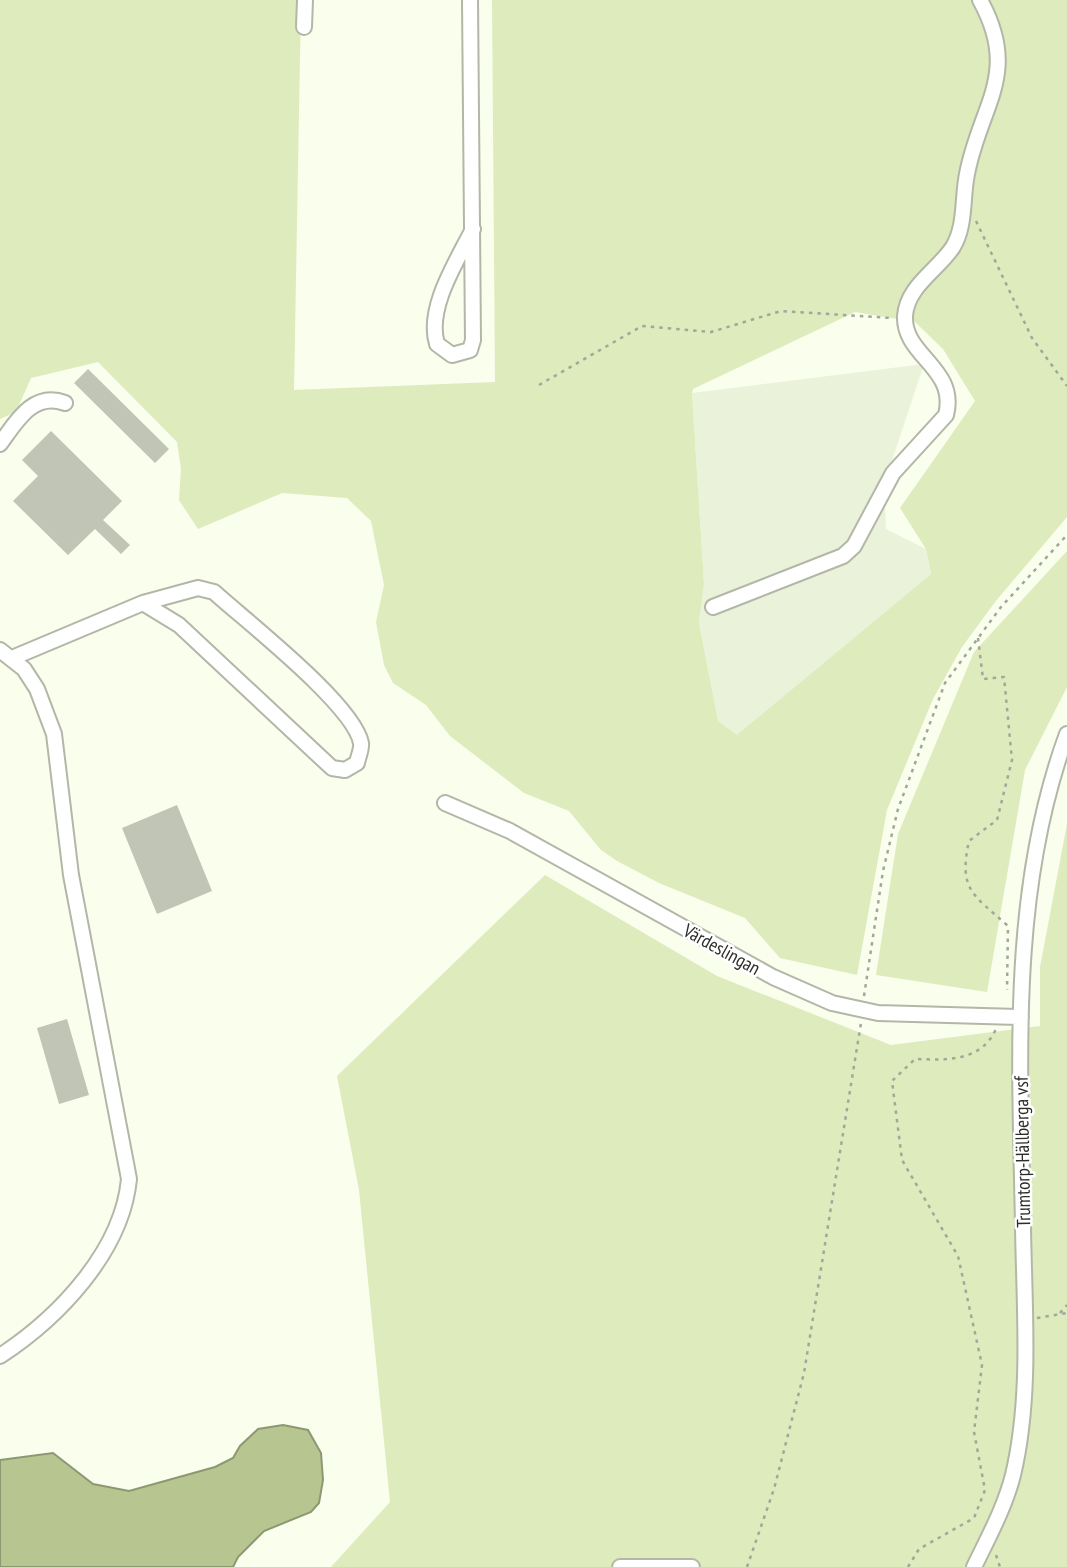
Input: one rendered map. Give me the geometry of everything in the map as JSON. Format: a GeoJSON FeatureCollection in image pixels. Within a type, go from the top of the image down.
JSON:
{"type":"FeatureCollection","features":[{"type":"Feature","properties":{"kind":"street"},"geometry":{"type":"LineString","coordinates":[[304,27],[305,0]]}},
{"type":"Feature","properties":{"kind":"street"},"geometry":{"type":"LineString","coordinates":[[470,0],[473,229],[473,340],[470,349],[452,355],[437,344],[435,320],[473,229]]}},
{"type":"Feature","properties":{"kind":"street"},"geometry":{"type":"LineString","coordinates":[[713,607],[843,556],[854,546],[893,473],[946,415],[949,404],[943,380],[912,342],[905,320],[912,294],[952,248],[959,234],[970,158],[995,88],[996,43],[980,0]]}},
{"type":"Feature","properties":{"kind":"street"},"geometry":{"type":"LineString","coordinates":[[0,444],[21,414],[34,404],[55,399],[65,402]]}},
{"type":"Feature","properties":{"kind":"street"},"geometry":{"type":"LineString","coordinates":[[0,1356],[30,1336],[61,1306],[84,1278],[115,1229],[128,1194],[129,1179],[71,875],[54,734],[37,689],[6,654],[143,603],[198,588],[214,592],[332,698],[352,722],[362,744],[356,764],[345,770],[332,768],[179,625],[143,603]]}},
{"type":"Feature","properties":{"kind":"street","name":"Trumtorp-Hällberga vsf"},"geometry":{"type":"LineString","coordinates":[[974,1567],[993,1529],[1015,1467],[1021,1428],[1024,1321],[1022,947],[1033,853],[1045,799],[1067,734]]}},
{"type":"Feature","properties":{"kind":"street","name":"Värdeslingan"},"geometry":{"type":"LineString","coordinates":[[445,803],[510,831],[773,977],[832,1003],[891,1014],[1021,1017]]}},
{"type":"Feature","properties":{"kind":"street"},"geometry":{"type":"LineString","coordinates":[[620,1567],[692,1567]]}},
{"type":"Feature","properties":{"kind":"path"},"geometry":{"type":"LineString","coordinates":[[975,218],[1032,338],[1067,386]]}},
{"type":"Feature","properties":{"kind":"path"},"geometry":{"type":"LineString","coordinates":[[539,385],[642,326],[710,332],[781,311],[905,320]]}},
{"type":"Feature","properties":{"kind":"path"},"geometry":{"type":"LineString","coordinates":[[747,1567],[774,1489],[804,1373],[883,870],[898,809],[917,752],[946,683],[978,638],[1040,561],[1067,535]]}},
{"type":"Feature","properties":{"kind":"path"},"geometry":{"type":"LineString","coordinates":[[978,638],[983,679],[1004,677],[1012,760],[997,820],[969,841],[963,867],[966,882],[974,895],[1008,926],[1007,993]]}},
{"type":"Feature","properties":{"kind":"path"},"geometry":{"type":"LineString","coordinates":[[908,1567],[919,1549],[974,1518],[985,1490],[974,1432],[982,1365],[958,1256],[902,1160],[892,1082],[915,1059],[968,1057],[989,1043],[1001,1017]]}},
{"type":"Feature","properties":{"kind":"path"},"geometry":{"type":"LineString","coordinates":[[1059,1315],[1067,1305]]}},
{"type":"Feature","properties":{"kind":"path"},"geometry":{"type":"LineString","coordinates":[[1024,1321],[1067,1313]]}},
{"type":"Feature","properties":{"kind":"shaded area"},"geometry":{"type":"Polygon","coordinates":[[[0,0],[301,0],[294,390],[495,382],[492,0],[1067,0],[1067,517],[995,602],[962,647],[933,699],[887,810],[857,975],[780,958],[745,918],[659,883],[617,861],[601,850],[569,811],[524,793],[450,736],[426,705],[393,683],[384,665],[376,622],[384,585],[371,521],[347,498],[282,493],[198,529],[179,500],[181,469],[177,442],[98,362],[31,378],[16,412],[0,419],[0,0]],[[855,312],[693,389],[704,584],[699,623],[718,721],[737,735],[931,574],[926,549],[900,508],[975,401],[943,349],[915,322],[855,312]]]}},
{"type":"Feature","properties":{"kind":"shaded area"},"geometry":{"type":"Polygon","coordinates":[[[924,364],[884,485],[886,529],[926,549],[931,574],[737,736],[718,721],[699,623],[704,584],[692,393],[924,364]]]}},
{"type":"Feature","properties":{"kind":"shaded area"},"geometry":{"type":"Polygon","coordinates":[[[1067,551],[1067,687],[1025,770],[987,992],[876,975],[898,834],[974,652],[1067,551]]]}},
{"type":"Feature","properties":{"kind":"shaded area"},"geometry":{"type":"Polygon","coordinates":[[[1067,824],[1067,1567],[331,1567],[390,1502],[359,1190],[337,1076],[545,875],[717,976],[891,1045],[1040,1026],[1040,967],[1067,824]]]}},
{"type":"Feature","properties":{"kind":"shaded area"},"geometry":{"type":"Polygon","coordinates":[[[283,1425],[308,1430],[321,1453],[323,1480],[319,1503],[311,1512],[264,1531],[238,1557],[233,1567],[0,1567],[0,1460],[53,1453],[93,1484],[129,1491],[215,1467],[233,1458],[240,1446],[258,1429],[283,1425]]]}},
{"type":"Feature","properties":{"kind":"building"},"geometry":{"type":"Polygon","coordinates":[[[88,369],[169,449],[155,463],[74,383],[88,369]]]}},
{"type":"Feature","properties":{"kind":"building"},"geometry":{"type":"Polygon","coordinates":[[[51,431],[122,501],[103,520],[130,545],[121,554],[95,529],[68,555],[13,501],[38,476],[22,460],[51,431]]]}},
{"type":"Feature","properties":{"kind":"building"},"geometry":{"type":"Polygon","coordinates":[[[177,805],[212,891],[157,914],[122,828],[177,805]]]}},
{"type":"Feature","properties":{"kind":"building"},"geometry":{"type":"Polygon","coordinates":[[[67,1019],[89,1095],[59,1104],[37,1028],[67,1019]]]}}]}
